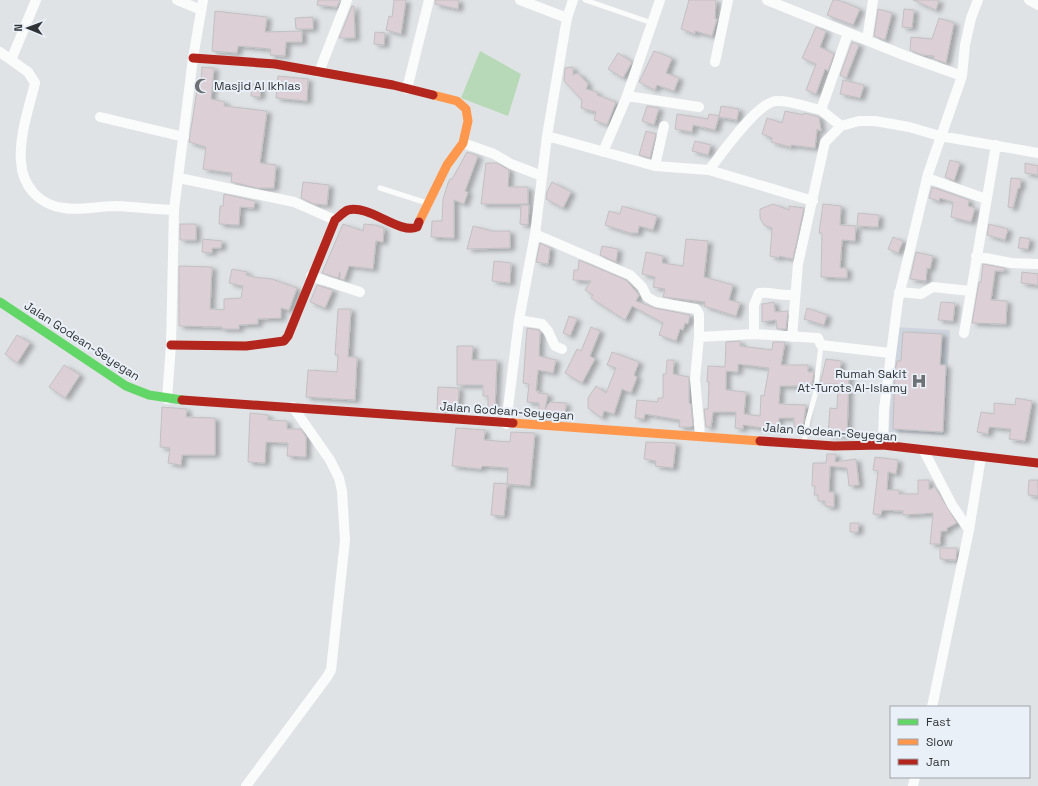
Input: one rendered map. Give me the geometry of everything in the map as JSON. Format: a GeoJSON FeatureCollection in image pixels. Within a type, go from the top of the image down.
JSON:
{"type":"FeatureCollection","features":[{"type":"Feature","properties":{"kind":"main road"},"geometry":{"type":"LineString","coordinates":[[171,345],[246,346],[284,340],[288,336],[311,276],[335,220],[346,211],[353,210],[382,218],[407,228],[413,229],[416,227],[448,165],[463,143],[468,114],[462,105],[451,99],[407,89],[275,64],[193,58]]}},
{"type":"Feature","properties":{"kind":"main road","name":"Jalan Godean-Seyegan"},"geometry":{"type":"LineString","coordinates":[[0,302],[126,386],[143,393],[167,399],[834,446],[883,445],[924,451],[1038,463]]}},
{"type":"Feature","properties":{"kind":"street"},"geometry":{"type":"LineString","coordinates":[[12,60],[36,0]]}},
{"type":"Feature","properties":{"kind":"street"},"geometry":{"type":"LineString","coordinates":[[167,399],[171,345],[174,210],[193,58],[202,5],[178,0]]}},
{"type":"Feature","properties":{"kind":"street"},"geometry":{"type":"LineString","coordinates":[[319,72],[347,0]]}},
{"type":"Feature","properties":{"kind":"street"},"geometry":{"type":"LineString","coordinates":[[407,89],[429,0]]}},
{"type":"Feature","properties":{"kind":"street"},"geometry":{"type":"LineString","coordinates":[[520,0],[567,18]]}},
{"type":"Feature","properties":{"kind":"street"},"geometry":{"type":"LineString","coordinates":[[506,424],[519,320],[535,234],[547,136],[567,18],[573,0]]}},
{"type":"Feature","properties":{"kind":"street"},"geometry":{"type":"LineString","coordinates":[[603,152],[627,96],[660,0]]}},
{"type":"Feature","properties":{"kind":"street"},"geometry":{"type":"LineString","coordinates":[[715,62],[728,0]]}},
{"type":"Feature","properties":{"kind":"street"},"geometry":{"type":"LineString","coordinates":[[867,40],[873,0]]}},
{"type":"Feature","properties":{"kind":"street"},"geometry":{"type":"LineString","coordinates":[[883,445],[890,354],[899,292],[927,178],[940,136],[962,76],[965,45],[971,18],[978,0]]}},
{"type":"Feature","properties":{"kind":"street"},"geometry":{"type":"LineString","coordinates":[[1029,0],[1038,5]]}},
{"type":"Feature","properties":{"kind":"street"},"geometry":{"type":"LineString","coordinates":[[774,1],[848,33],[962,76]]}},
{"type":"Feature","properties":{"kind":"street"},"geometry":{"type":"LineString","coordinates":[[821,110],[848,33]]}},
{"type":"Feature","properties":{"kind":"street"},"geometry":{"type":"LineString","coordinates":[[0,52],[28,72],[35,83],[24,129],[20,160],[23,176],[30,190],[50,204],[64,208],[115,206],[174,210]]}},
{"type":"Feature","properties":{"kind":"street"},"geometry":{"type":"LineString","coordinates":[[627,96],[699,107]]}},
{"type":"Feature","properties":{"kind":"street"},"geometry":{"type":"LineString","coordinates":[[709,170],[741,130],[763,106],[769,102],[777,100],[821,110],[841,126]]}},
{"type":"Feature","properties":{"kind":"street"},"geometry":{"type":"LineString","coordinates":[[100,117],[184,138]]}},
{"type":"Feature","properties":{"kind":"street"},"geometry":{"type":"LineString","coordinates":[[792,337],[800,252],[813,201],[825,142],[841,126],[859,121],[875,121],[909,127],[940,136],[1038,153]]}},
{"type":"Feature","properties":{"kind":"street"},"geometry":{"type":"LineString","coordinates":[[654,166],[664,126]]}},
{"type":"Feature","properties":{"kind":"street"},"geometry":{"type":"LineString","coordinates":[[547,136],[654,166],[709,170],[813,201]]}},
{"type":"Feature","properties":{"kind":"street"},"geometry":{"type":"LineString","coordinates":[[463,143],[494,154],[510,164],[542,176]]}},
{"type":"Feature","properties":{"kind":"street"},"geometry":{"type":"LineString","coordinates":[[964,333],[996,145]]}},
{"type":"Feature","properties":{"kind":"street"},"geometry":{"type":"LineString","coordinates":[[179,178],[294,202],[335,220]]}},
{"type":"Feature","properties":{"kind":"street"},"geometry":{"type":"LineString","coordinates":[[927,178],[986,199]]}},
{"type":"Feature","properties":{"kind":"street"},"geometry":{"type":"LineString","coordinates":[[535,234],[630,275],[642,287],[648,297],[656,302],[696,309],[699,314],[699,337],[695,379],[700,436]]}},
{"type":"Feature","properties":{"kind":"street"},"geometry":{"type":"LineString","coordinates":[[976,256],[1011,263],[1038,264]]}},
{"type":"Feature","properties":{"kind":"street"},"geometry":{"type":"LineString","coordinates":[[311,276],[360,292]]}},
{"type":"Feature","properties":{"kind":"street"},"geometry":{"type":"LineString","coordinates":[[899,292],[921,294],[933,287],[970,291]]}},
{"type":"Feature","properties":{"kind":"street"},"geometry":{"type":"LineString","coordinates":[[754,334],[754,305],[759,293],[771,292],[791,296],[795,294]]}},
{"type":"Feature","properties":{"kind":"street"},"geometry":{"type":"LineString","coordinates":[[519,320],[542,324],[548,331],[555,346],[562,349]]}},
{"type":"Feature","properties":{"kind":"street"},"geometry":{"type":"LineString","coordinates":[[699,337],[754,334],[818,338],[821,345],[890,354]]}},
{"type":"Feature","properties":{"kind":"street"},"geometry":{"type":"LineString","coordinates":[[246,786],[331,670],[345,540],[342,492],[330,460],[293,407]]}},
{"type":"Feature","properties":{"kind":"street"},"geometry":{"type":"LineString","coordinates":[[924,451],[952,505],[970,530]]}},
{"type":"Feature","properties":{"kind":"street"},"geometry":{"type":"LineString","coordinates":[[932,706],[970,530],[981,457]]}},
{"type":"Feature","properties":{"kind":"lane"},"geometry":{"type":"LineString","coordinates":[[585,0],[652,23]]}},
{"type":"Feature","properties":{"kind":"lane"},"geometry":{"type":"LineString","coordinates":[[380,188],[428,203]]}},
{"type":"Feature","properties":{"kind":"lane"},"geometry":{"type":"LineString","coordinates":[[804,443],[808,420],[815,395],[821,345]]}},
{"type":"Feature","properties":{"kind":"shaded area","name":"Rumah Sakit At-Turots Al-Islamy"},"geometry":{"type":"Polygon","coordinates":[[[894,327],[950,330],[944,435],[889,432],[894,327]]]}},
{"type":"Feature","properties":{"kind":"green space"},"geometry":{"type":"Polygon","coordinates":[[[480,51],[521,74],[508,116],[461,98],[480,51]]]}},
{"type":"Feature","properties":{"kind":"building"},"geometry":{"type":"Polygon","coordinates":[[[318,0],[340,0],[337,7],[317,5],[318,0]]]}},
{"type":"Feature","properties":{"kind":"building"},"geometry":{"type":"Polygon","coordinates":[[[394,0],[406,0],[401,34],[386,30],[389,16],[392,17],[394,0]]]}},
{"type":"Feature","properties":{"kind":"building"},"geometry":{"type":"Polygon","coordinates":[[[435,0],[459,0],[458,9],[435,4],[435,0]]]}},
{"type":"Feature","properties":{"kind":"building"},"geometry":{"type":"Polygon","coordinates":[[[689,0],[716,0],[715,19],[717,19],[712,36],[695,31],[695,34],[681,29],[689,0]]]}},
{"type":"Feature","properties":{"kind":"building"},"geometry":{"type":"Polygon","coordinates":[[[833,0],[838,0],[860,9],[853,25],[827,15],[833,0]]]}},
{"type":"Feature","properties":{"kind":"building"},"geometry":{"type":"Polygon","coordinates":[[[913,0],[939,0],[936,10],[913,0]]]}},
{"type":"Feature","properties":{"kind":"building"},"geometry":{"type":"Polygon","coordinates":[[[352,6],[354,6],[355,38],[339,38],[352,6]]]}},
{"type":"Feature","properties":{"kind":"building"},"geometry":{"type":"Polygon","coordinates":[[[878,9],[892,13],[885,40],[874,36],[878,9]]]}},
{"type":"Feature","properties":{"kind":"building"},"geometry":{"type":"Polygon","coordinates":[[[904,9],[914,10],[912,28],[902,27],[904,9]]]}},
{"type":"Feature","properties":{"kind":"building"},"geometry":{"type":"Polygon","coordinates":[[[215,11],[267,17],[265,32],[302,31],[302,42],[286,42],[285,56],[270,55],[271,49],[238,46],[237,53],[212,51],[215,11]]]}},
{"type":"Feature","properties":{"kind":"building"},"geometry":{"type":"Polygon","coordinates":[[[313,17],[313,29],[296,29],[295,18],[313,17]]]}},
{"type":"Feature","properties":{"kind":"building"},"geometry":{"type":"Polygon","coordinates":[[[939,18],[954,23],[946,63],[934,59],[934,56],[922,55],[910,50],[911,37],[932,39],[939,18]]]}},
{"type":"Feature","properties":{"kind":"building"},"geometry":{"type":"Polygon","coordinates":[[[816,27],[826,31],[820,47],[834,54],[828,71],[825,69],[816,94],[806,90],[816,64],[802,58],[816,27]]]}},
{"type":"Feature","properties":{"kind":"building"},"geometry":{"type":"Polygon","coordinates":[[[375,32],[385,33],[384,45],[374,44],[375,32]]]}},
{"type":"Feature","properties":{"kind":"building"},"geometry":{"type":"Polygon","coordinates":[[[852,42],[859,45],[846,78],[840,75],[852,42]]]}},
{"type":"Feature","properties":{"kind":"building"},"geometry":{"type":"Polygon","coordinates":[[[654,51],[672,58],[666,73],[679,78],[674,91],[657,85],[655,90],[639,82],[654,51]]]}},
{"type":"Feature","properties":{"kind":"building"},"geometry":{"type":"Polygon","coordinates":[[[618,53],[632,62],[623,78],[608,69],[618,53]]]}},
{"type":"Feature","properties":{"kind":"building"},"geometry":{"type":"Polygon","coordinates":[[[202,67],[214,68],[211,99],[225,102],[224,106],[267,111],[260,163],[276,165],[274,188],[257,188],[231,182],[232,173],[203,169],[206,147],[189,142],[197,90],[200,91],[202,67]]]}},
{"type":"Feature","properties":{"kind":"building"},"geometry":{"type":"Polygon","coordinates":[[[573,67],[573,75],[578,73],[588,84],[586,89],[597,92],[597,95],[616,102],[607,125],[594,120],[596,112],[581,108],[582,100],[564,81],[565,68],[573,67]]]}},
{"type":"Feature","properties":{"kind":"building"},"geometry":{"type":"Polygon","coordinates":[[[278,76],[308,79],[307,101],[276,98],[278,76]]]}},
{"type":"Feature","properties":{"kind":"building"},"geometry":{"type":"Polygon","coordinates":[[[843,80],[864,85],[860,98],[840,94],[843,80]]]}},
{"type":"Feature","properties":{"kind":"building"},"geometry":{"type":"Polygon","coordinates":[[[252,84],[261,85],[260,97],[251,96],[252,84]]]}},
{"type":"Feature","properties":{"kind":"building"},"geometry":{"type":"Polygon","coordinates":[[[647,106],[659,108],[654,125],[642,121],[647,106]]]}},
{"type":"Feature","properties":{"kind":"building"},"geometry":{"type":"Polygon","coordinates":[[[721,106],[739,109],[737,120],[719,117],[721,106]]]}},
{"type":"Feature","properties":{"kind":"building"},"geometry":{"type":"Polygon","coordinates":[[[785,111],[803,115],[804,113],[819,117],[821,131],[817,129],[815,148],[791,145],[791,147],[771,142],[772,138],[762,134],[767,118],[782,123],[785,111]]]}},
{"type":"Feature","properties":{"kind":"building"},"geometry":{"type":"Polygon","coordinates":[[[677,114],[708,119],[709,114],[719,116],[715,130],[693,125],[692,132],[675,129],[677,114]]]}},
{"type":"Feature","properties":{"kind":"building"},"geometry":{"type":"Polygon","coordinates":[[[646,131],[656,134],[650,158],[639,155],[646,131]]]}},
{"type":"Feature","properties":{"kind":"building"},"geometry":{"type":"Polygon","coordinates":[[[695,141],[711,145],[708,155],[692,151],[695,141]]]}},
{"type":"Feature","properties":{"kind":"building"},"geometry":{"type":"Polygon","coordinates":[[[467,152],[478,156],[465,191],[468,192],[464,204],[454,200],[454,238],[431,237],[432,221],[442,221],[443,199],[448,183],[450,179],[452,179],[467,152]]]}},
{"type":"Feature","properties":{"kind":"building"},"geometry":{"type":"Polygon","coordinates":[[[950,160],[960,163],[954,181],[945,177],[950,160]]]}},
{"type":"Feature","properties":{"kind":"building"},"geometry":{"type":"Polygon","coordinates":[[[486,163],[497,163],[509,170],[508,187],[528,187],[528,204],[481,204],[486,163]]]}},
{"type":"Feature","properties":{"kind":"building"},"geometry":{"type":"Polygon","coordinates":[[[1025,163],[1038,166],[1038,175],[1025,173],[1025,163]]]}},
{"type":"Feature","properties":{"kind":"building"},"geometry":{"type":"Polygon","coordinates":[[[1011,178],[1021,179],[1020,188],[1018,188],[1013,208],[1008,207],[1011,178]]]}},
{"type":"Feature","properties":{"kind":"building"},"geometry":{"type":"Polygon","coordinates":[[[303,182],[329,185],[327,205],[314,204],[301,198],[303,182]]]}},
{"type":"Feature","properties":{"kind":"building"},"geometry":{"type":"Polygon","coordinates":[[[552,182],[571,192],[563,208],[546,199],[547,192],[552,182]]]}},
{"type":"Feature","properties":{"kind":"building"},"geometry":{"type":"Polygon","coordinates":[[[932,187],[969,200],[968,206],[975,208],[971,222],[951,217],[953,202],[940,198],[939,201],[929,198],[932,187]]]}},
{"type":"Feature","properties":{"kind":"building"},"geometry":{"type":"Polygon","coordinates":[[[224,194],[255,201],[254,208],[240,207],[239,225],[219,224],[220,206],[223,206],[224,194]]]}},
{"type":"Feature","properties":{"kind":"building"},"geometry":{"type":"Polygon","coordinates":[[[773,204],[789,210],[789,206],[804,208],[793,259],[770,256],[772,228],[764,225],[760,218],[760,209],[773,204]]]}},
{"type":"Feature","properties":{"kind":"building"},"geometry":{"type":"Polygon","coordinates":[[[823,204],[841,206],[840,225],[856,226],[855,241],[842,240],[840,268],[847,268],[847,278],[821,277],[822,233],[819,233],[823,204]]]}},
{"type":"Feature","properties":{"kind":"building"},"geometry":{"type":"Polygon","coordinates":[[[521,205],[529,205],[528,225],[520,224],[521,205]]]}},
{"type":"Feature","properties":{"kind":"building"},"geometry":{"type":"Polygon","coordinates":[[[622,206],[657,216],[653,230],[639,226],[638,233],[630,233],[605,225],[609,211],[620,214],[622,206]]]}},
{"type":"Feature","properties":{"kind":"building"},"geometry":{"type":"Polygon","coordinates":[[[858,213],[879,215],[878,227],[857,226],[858,213]]]}},
{"type":"Feature","properties":{"kind":"building"},"geometry":{"type":"Polygon","coordinates":[[[180,224],[196,224],[196,240],[180,240],[180,224]]]}},
{"type":"Feature","properties":{"kind":"building"},"geometry":{"type":"Polygon","coordinates":[[[343,224],[363,231],[364,224],[384,228],[383,242],[376,241],[373,269],[349,266],[344,280],[340,279],[340,272],[338,278],[322,273],[343,224]]]}},
{"type":"Feature","properties":{"kind":"building"},"geometry":{"type":"Polygon","coordinates":[[[989,224],[1008,229],[1005,240],[987,235],[989,224]]]}},
{"type":"Feature","properties":{"kind":"building"},"geometry":{"type":"Polygon","coordinates":[[[473,226],[492,231],[510,231],[510,248],[467,249],[473,226]]]}},
{"type":"Feature","properties":{"kind":"building"},"geometry":{"type":"Polygon","coordinates":[[[893,237],[903,241],[898,253],[888,249],[893,237]]]}},
{"type":"Feature","properties":{"kind":"building"},"geometry":{"type":"Polygon","coordinates":[[[1020,237],[1030,239],[1028,249],[1018,248],[1020,237]]]}},
{"type":"Feature","properties":{"kind":"building"},"geometry":{"type":"Polygon","coordinates":[[[203,239],[222,241],[221,248],[212,248],[212,253],[202,252],[203,239]]]}},
{"type":"Feature","properties":{"kind":"building"},"geometry":{"type":"Polygon","coordinates":[[[686,239],[708,241],[704,277],[733,285],[729,300],[740,303],[736,316],[704,306],[705,302],[663,297],[665,289],[653,287],[655,277],[642,274],[646,252],[663,256],[662,263],[683,266],[686,239]]]}},
{"type":"Feature","properties":{"kind":"building"},"geometry":{"type":"Polygon","coordinates":[[[540,243],[550,248],[548,264],[536,262],[540,243]]]}},
{"type":"Feature","properties":{"kind":"building"},"geometry":{"type":"Polygon","coordinates":[[[602,246],[618,249],[616,262],[600,255],[602,246]]]}},
{"type":"Feature","properties":{"kind":"building"},"geometry":{"type":"Polygon","coordinates":[[[916,252],[933,256],[930,269],[927,268],[926,281],[910,279],[916,252]]]}},
{"type":"Feature","properties":{"kind":"building"},"geometry":{"type":"Polygon","coordinates":[[[579,260],[626,280],[639,295],[636,301],[655,308],[690,315],[688,324],[685,323],[683,330],[680,329],[676,341],[659,335],[663,323],[632,306],[625,320],[591,298],[593,295],[585,290],[591,281],[573,280],[574,270],[578,270],[579,260]]]}},
{"type":"Feature","properties":{"kind":"building"},"geometry":{"type":"Polygon","coordinates":[[[494,261],[511,263],[510,283],[492,281],[494,261]]]}},
{"type":"Feature","properties":{"kind":"building"},"geometry":{"type":"Polygon","coordinates":[[[983,264],[1004,268],[1004,271],[995,271],[991,300],[1007,301],[1006,324],[972,323],[979,282],[981,282],[983,264]]]}},
{"type":"Feature","properties":{"kind":"building"},"geometry":{"type":"Polygon","coordinates":[[[179,266],[212,267],[210,309],[224,310],[224,299],[241,298],[243,286],[229,283],[232,269],[247,272],[246,275],[272,279],[297,288],[289,310],[281,308],[281,318],[258,319],[258,324],[239,325],[239,329],[179,326],[179,266]]]}},
{"type":"Feature","properties":{"kind":"building"},"geometry":{"type":"Polygon","coordinates":[[[1022,272],[1038,274],[1038,285],[1021,283],[1022,272]]]}},
{"type":"Feature","properties":{"kind":"building"},"geometry":{"type":"Polygon","coordinates":[[[317,285],[333,290],[325,308],[310,302],[317,285]]]}},
{"type":"Feature","properties":{"kind":"building"},"geometry":{"type":"Polygon","coordinates":[[[774,302],[775,312],[788,311],[786,329],[777,329],[776,320],[762,322],[762,304],[774,302]]]}},
{"type":"Feature","properties":{"kind":"building"},"geometry":{"type":"Polygon","coordinates":[[[941,302],[955,303],[953,321],[938,320],[941,302]]]}},
{"type":"Feature","properties":{"kind":"building"},"geometry":{"type":"Polygon","coordinates":[[[807,308],[827,315],[824,325],[804,319],[807,308]]]}},
{"type":"Feature","properties":{"kind":"building"},"geometry":{"type":"Polygon","coordinates":[[[338,309],[351,309],[348,357],[357,357],[355,400],[306,397],[308,370],[337,372],[338,355],[335,355],[338,309]]]}},
{"type":"Feature","properties":{"kind":"building"},"geometry":{"type":"Polygon","coordinates":[[[569,316],[577,319],[570,336],[563,333],[569,316]]]}},
{"type":"Feature","properties":{"kind":"building"},"geometry":{"type":"Polygon","coordinates":[[[591,327],[600,331],[590,356],[595,359],[582,383],[565,373],[577,349],[581,351],[591,327]]]}},
{"type":"Feature","properties":{"kind":"building"},"geometry":{"type":"Polygon","coordinates":[[[527,328],[539,330],[540,332],[539,356],[556,360],[553,373],[538,370],[536,391],[539,391],[538,393],[548,394],[545,409],[550,402],[566,403],[565,417],[539,417],[539,403],[527,402],[529,384],[523,383],[527,328]]]}},
{"type":"Feature","properties":{"kind":"building","name":"Rumah Sakit At-Turots Al-Islamy"},"geometry":{"type":"Polygon","coordinates":[[[903,332],[942,334],[940,365],[946,365],[943,432],[893,429],[895,371],[897,361],[901,361],[903,332]]]}},
{"type":"Feature","properties":{"kind":"building"},"geometry":{"type":"Polygon","coordinates":[[[17,335],[30,343],[17,363],[5,354],[17,335]]]}},
{"type":"Feature","properties":{"kind":"building"},"geometry":{"type":"Polygon","coordinates":[[[740,341],[740,346],[772,350],[773,342],[785,342],[781,365],[808,365],[808,372],[814,372],[812,384],[808,384],[807,386],[780,386],[779,404],[806,405],[803,427],[794,427],[794,418],[779,418],[778,430],[743,425],[743,429],[735,428],[736,412],[713,412],[711,427],[706,427],[704,409],[708,409],[708,366],[725,367],[726,342],[740,341]],[[738,364],[738,372],[726,371],[726,390],[746,392],[744,414],[760,416],[761,395],[764,396],[769,368],[738,364]]]}},
{"type":"Feature","properties":{"kind":"building"},"geometry":{"type":"Polygon","coordinates":[[[457,346],[473,346],[472,360],[497,360],[495,408],[488,408],[488,396],[483,396],[483,385],[457,385],[457,346]]]}},
{"type":"Feature","properties":{"kind":"building"},"geometry":{"type":"Polygon","coordinates":[[[612,352],[639,362],[634,375],[637,377],[631,393],[622,389],[614,414],[604,411],[602,418],[588,408],[588,398],[596,386],[606,393],[616,368],[607,365],[612,352]]]}},
{"type":"Feature","properties":{"kind":"building"},"geometry":{"type":"Polygon","coordinates":[[[826,359],[841,361],[840,372],[849,372],[847,436],[828,435],[830,408],[837,409],[838,384],[820,384],[826,359]]]}},
{"type":"Feature","properties":{"kind":"building"},"geometry":{"type":"Polygon","coordinates":[[[667,360],[674,360],[673,374],[689,377],[689,403],[691,404],[693,426],[679,427],[680,420],[645,414],[644,419],[635,418],[637,400],[658,402],[658,398],[663,398],[663,374],[666,374],[667,360]]]}},
{"type":"Feature","properties":{"kind":"building"},"geometry":{"type":"Polygon","coordinates":[[[64,365],[80,375],[65,398],[49,387],[64,365]]]}},
{"type":"Feature","properties":{"kind":"building"},"geometry":{"type":"Polygon","coordinates":[[[438,387],[459,388],[458,411],[437,409],[438,387]]]}},
{"type":"Feature","properties":{"kind":"building"},"geometry":{"type":"Polygon","coordinates":[[[1016,398],[1032,401],[1025,441],[1009,439],[1011,429],[989,427],[988,434],[977,432],[981,412],[994,414],[994,403],[1015,405],[1016,398]]]}},
{"type":"Feature","properties":{"kind":"building"},"geometry":{"type":"Polygon","coordinates":[[[162,407],[187,409],[186,417],[215,418],[215,455],[182,455],[181,465],[168,463],[170,448],[160,447],[162,407]]]}},
{"type":"Feature","properties":{"kind":"building"},"geometry":{"type":"Polygon","coordinates":[[[250,413],[268,415],[268,420],[287,421],[287,429],[301,429],[306,437],[306,457],[287,456],[288,443],[266,442],[265,463],[248,462],[250,413]]]}},
{"type":"Feature","properties":{"kind":"building"},"geometry":{"type":"Polygon","coordinates":[[[456,428],[485,430],[484,440],[510,442],[511,432],[535,433],[530,486],[507,484],[508,468],[482,466],[481,469],[452,466],[456,428]]]}},
{"type":"Feature","properties":{"kind":"building"},"geometry":{"type":"Polygon","coordinates":[[[646,442],[676,443],[673,468],[655,466],[656,461],[644,459],[646,442]]]}},
{"type":"Feature","properties":{"kind":"building"},"geometry":{"type":"Polygon","coordinates":[[[827,454],[836,454],[835,462],[856,459],[859,485],[849,486],[847,468],[830,466],[829,492],[834,492],[834,507],[825,506],[825,501],[818,501],[818,495],[814,495],[815,486],[812,486],[813,463],[826,463],[827,454]]]}},
{"type":"Feature","properties":{"kind":"building"},"geometry":{"type":"Polygon","coordinates":[[[875,457],[898,460],[896,474],[888,472],[887,490],[899,490],[899,494],[918,494],[918,480],[929,480],[929,490],[935,487],[957,523],[947,528],[947,531],[941,531],[940,544],[930,544],[933,513],[903,515],[903,511],[882,510],[881,515],[873,514],[878,471],[873,470],[875,457]]]}},
{"type":"Feature","properties":{"kind":"building"},"geometry":{"type":"Polygon","coordinates":[[[1029,480],[1038,480],[1038,496],[1028,495],[1029,480]]]}},
{"type":"Feature","properties":{"kind":"building"},"geometry":{"type":"Polygon","coordinates":[[[494,483],[507,484],[504,516],[491,515],[494,483]]]}},
{"type":"Feature","properties":{"kind":"building"},"geometry":{"type":"Polygon","coordinates":[[[850,523],[859,523],[858,532],[850,532],[850,523]]]}},
{"type":"Feature","properties":{"kind":"building"},"geometry":{"type":"Polygon","coordinates":[[[940,548],[957,548],[956,560],[940,559],[940,548]]]}},
{"type":"Feature","properties":{"kind":"traffic: fast"},"geometry":{"type":"LineString","coordinates":[[0,302],[126,386],[149,395],[182,400]]}},
{"type":"Feature","properties":{"kind":"traffic: slow"},"geometry":{"type":"LineString","coordinates":[[419,222],[447,165],[463,143],[468,121],[466,109],[457,101],[433,95]]}},
{"type":"Feature","properties":{"kind":"traffic: slow"},"geometry":{"type":"LineString","coordinates":[[513,423],[760,441]]}},
{"type":"Feature","properties":{"kind":"traffic: jam"},"geometry":{"type":"LineString","coordinates":[[193,58],[275,64],[393,85],[433,95]]}},
{"type":"Feature","properties":{"kind":"traffic: jam"},"geometry":{"type":"LineString","coordinates":[[171,345],[246,346],[284,341],[288,336],[335,220],[346,211],[356,209],[365,211],[402,227],[417,227],[419,222]]}},
{"type":"Feature","properties":{"kind":"traffic: jam"},"geometry":{"type":"LineString","coordinates":[[182,400],[513,423]]}},
{"type":"Feature","properties":{"kind":"traffic: jam"},"geometry":{"type":"LineString","coordinates":[[760,441],[834,446],[883,445],[1038,463]]}},
{"type":"Feature","properties":{"kind":"place","name":"Masjid Al Ikhlas"},"geometry":{"type":"Point","coordinates":[202,86]}},
{"type":"Feature","properties":{"kind":"place","name":"Rumah Sakit At-Turots Al-Islamy"},"geometry":{"type":"Point","coordinates":[919,381]}}]}
